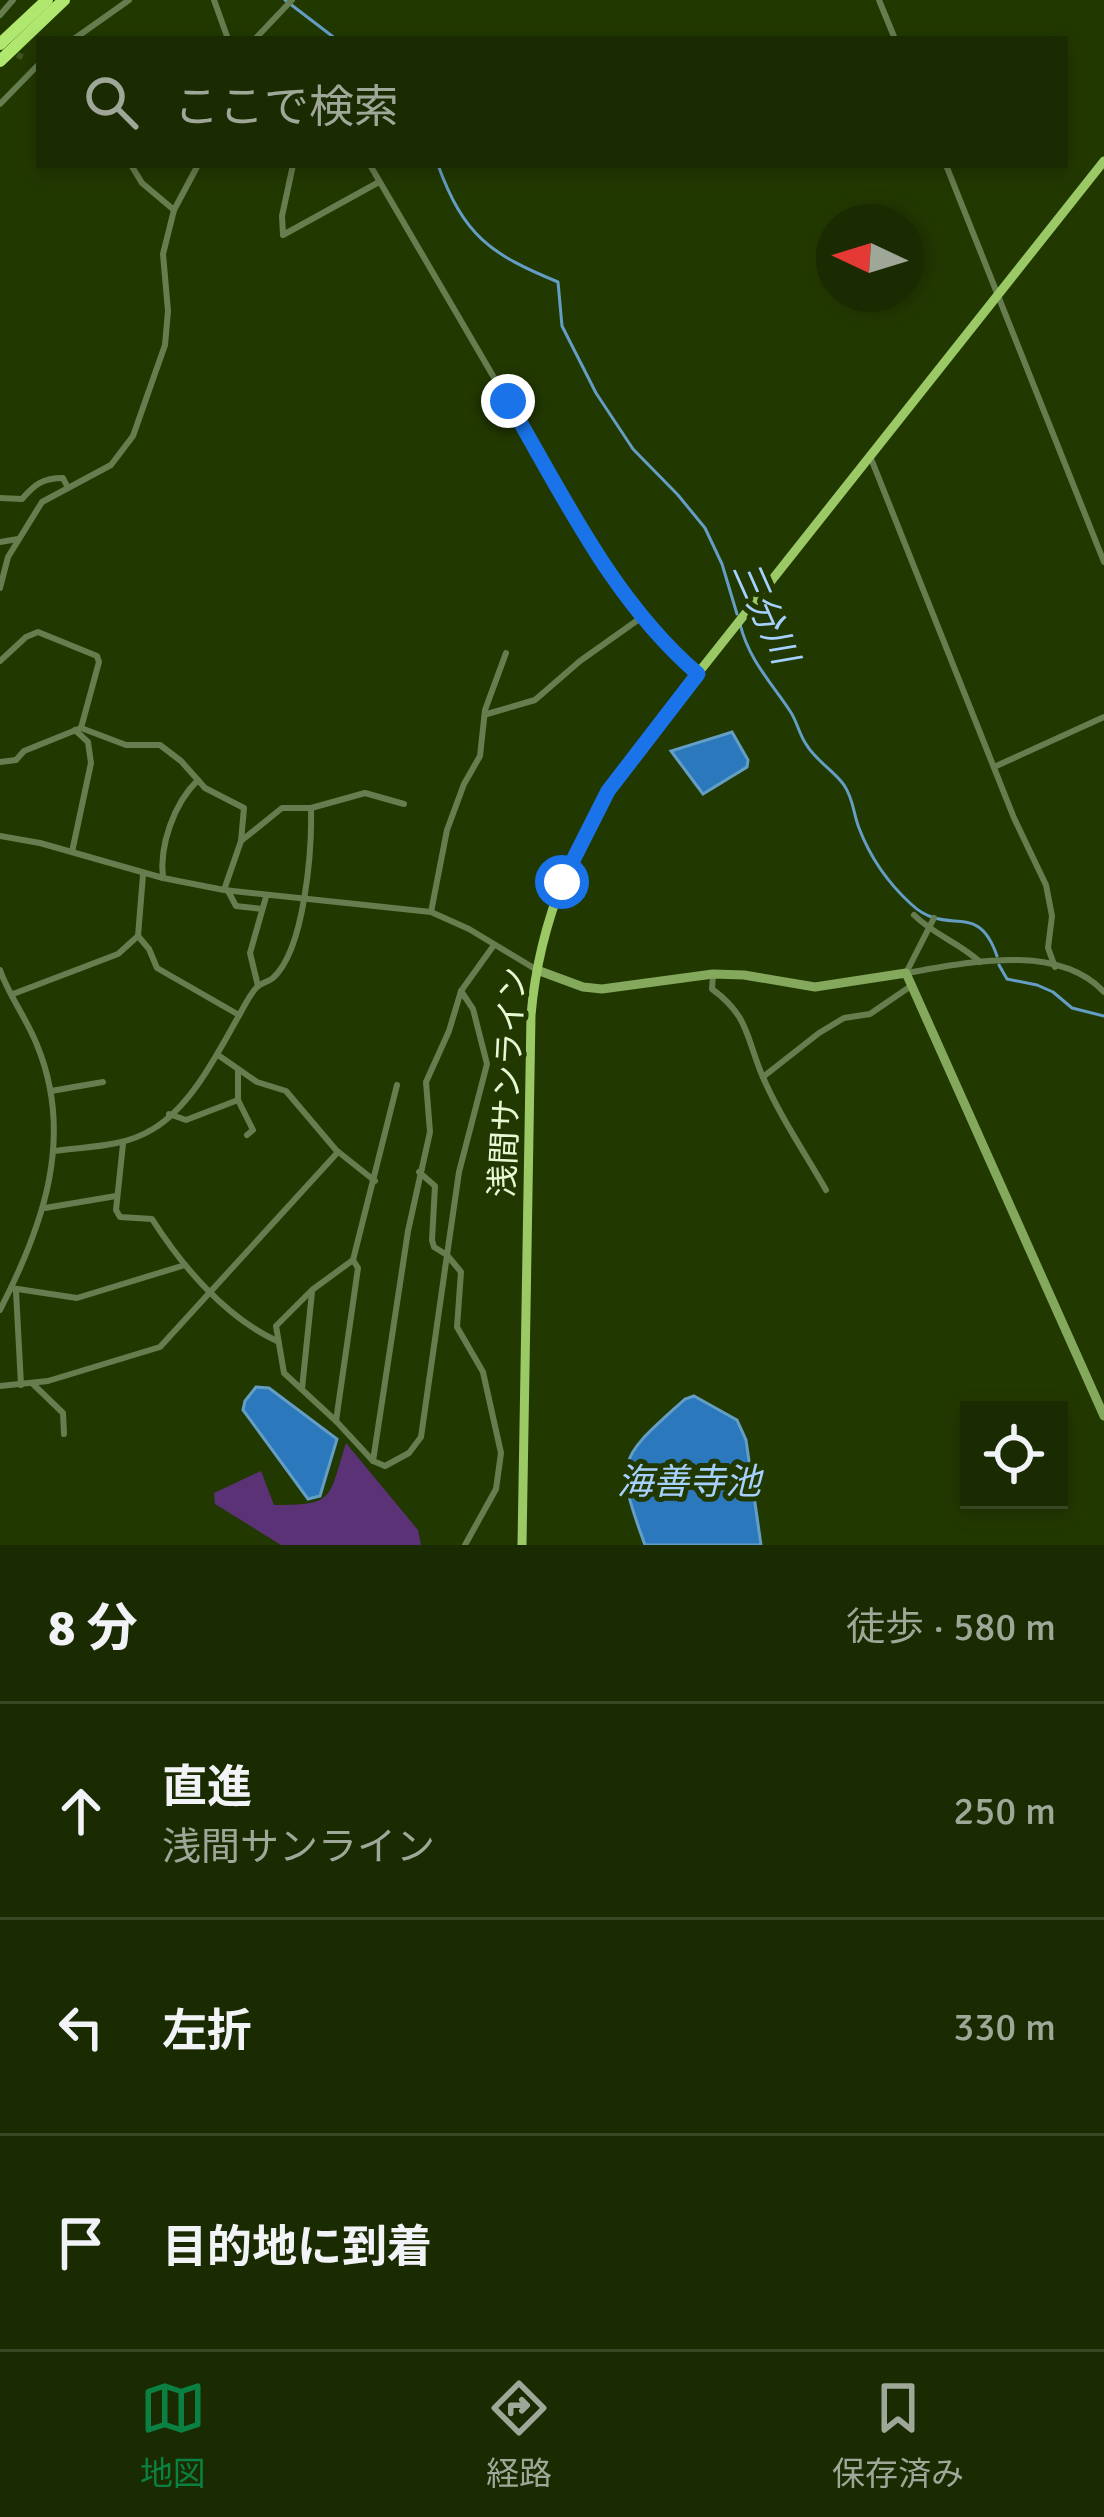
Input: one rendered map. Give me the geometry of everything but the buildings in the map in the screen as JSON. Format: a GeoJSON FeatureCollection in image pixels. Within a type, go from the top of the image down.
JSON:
{"type":"FeatureCollection","features":[{"type":"Feature","properties":{"kind":"highway"},"geometry":{"type":"LineString","coordinates":[[0,44],[47,0]]}},
{"type":"Feature","properties":{"kind":"highway"},"geometry":{"type":"LineString","coordinates":[[0,61],[64,0]]}},
{"type":"Feature","properties":{"kind":"main road","name":"浅間サンライン"},"geometry":{"type":"LineString","coordinates":[[522,1545],[529,1077],[537,970],[562,882],[590,822],[625,766],[1104,161]]}},
{"type":"Feature","properties":{"kind":"street"},"geometry":{"type":"LineString","coordinates":[[0,15],[14,0]]}},
{"type":"Feature","properties":{"kind":"street"},"geometry":{"type":"LineString","coordinates":[[78,36],[129,0]]}},
{"type":"Feature","properties":{"kind":"street"},"geometry":{"type":"LineString","coordinates":[[214,0],[227,36]]}},
{"type":"Feature","properties":{"kind":"street"},"geometry":{"type":"LineString","coordinates":[[261,36],[292,0]]}},
{"type":"Feature","properties":{"kind":"street"},"geometry":{"type":"LineString","coordinates":[[879,0],[894,36]]}},
{"type":"Feature","properties":{"kind":"street"},"geometry":{"type":"LineString","coordinates":[[24,58],[36,64]]}},
{"type":"Feature","properties":{"kind":"street"},"geometry":{"type":"LineString","coordinates":[[0,104],[36,67]]}},
{"type":"Feature","properties":{"kind":"street"},"geometry":{"type":"LineString","coordinates":[[132,168],[174,210]]}},
{"type":"Feature","properties":{"kind":"street"},"geometry":{"type":"LineString","coordinates":[[0,587],[1,573],[18,538],[42,502],[111,465],[124,452],[165,345],[168,310],[163,254],[174,210],[196,168]]}},
{"type":"Feature","properties":{"kind":"street"},"geometry":{"type":"LineString","coordinates":[[291,168],[282,215],[284,235],[380,181]]}},
{"type":"Feature","properties":{"kind":"street"},"geometry":{"type":"LineString","coordinates":[[372,168],[608,573],[663,644],[698,674]]}},
{"type":"Feature","properties":{"kind":"street"},"geometry":{"type":"LineString","coordinates":[[947,168],[1104,562]]}},
{"type":"Feature","properties":{"kind":"street"},"geometry":{"type":"LineString","coordinates":[[870,456],[1046,885],[1052,916],[1048,948],[1055,967]]}},
{"type":"Feature","properties":{"kind":"street"},"geometry":{"type":"LineString","coordinates":[[0,498],[22,499],[36,484],[50,478],[63,478],[68,488]]}},
{"type":"Feature","properties":{"kind":"street"},"geometry":{"type":"LineString","coordinates":[[0,542],[18,538]]}},
{"type":"Feature","properties":{"kind":"street"},"geometry":{"type":"LineString","coordinates":[[487,714],[535,700],[642,616]]}},
{"type":"Feature","properties":{"kind":"street"},"geometry":{"type":"LineString","coordinates":[[0,661],[38,632],[97,656],[100,662],[78,729]]}},
{"type":"Feature","properties":{"kind":"street"},"geometry":{"type":"LineString","coordinates":[[430,912],[447,830],[479,756],[495,678],[506,653]]}},
{"type":"Feature","properties":{"kind":"street"},"geometry":{"type":"LineString","coordinates":[[994,767],[1104,717]]}},
{"type":"Feature","properties":{"kind":"street"},"geometry":{"type":"LineString","coordinates":[[73,852],[92,763],[88,742],[78,729]]}},
{"type":"Feature","properties":{"kind":"street"},"geometry":{"type":"LineString","coordinates":[[0,762],[16,760],[24,751],[78,729],[126,745],[160,745],[224,800],[244,808],[241,841],[226,890],[236,906],[262,909]]}},
{"type":"Feature","properties":{"kind":"street"},"geometry":{"type":"LineString","coordinates":[[163,878],[160,852],[189,789],[198,780]]}},
{"type":"Feature","properties":{"kind":"street"},"geometry":{"type":"LineString","coordinates":[[241,841],[281,808],[311,808],[365,794],[404,804]]}},
{"type":"Feature","properties":{"kind":"street"},"geometry":{"type":"LineString","coordinates":[[54,1151],[123,1144],[156,1127],[218,1055],[258,986],[274,978],[295,932],[312,854],[311,808]]}},
{"type":"Feature","properties":{"kind":"street"},"geometry":{"type":"LineString","coordinates":[[0,836],[226,890],[303,902],[430,912],[537,970],[583,987],[602,989],[713,974],[815,987],[1011,961],[1087,975],[1104,992]]}},
{"type":"Feature","properties":{"kind":"street"},"geometry":{"type":"LineString","coordinates":[[143,873],[138,936],[157,968],[239,1015]]}},
{"type":"Feature","properties":{"kind":"street"},"geometry":{"type":"LineString","coordinates":[[258,986],[250,953],[266,896]]}},
{"type":"Feature","properties":{"kind":"street"},"geometry":{"type":"LineString","coordinates":[[914,915],[980,962]]}},
{"type":"Feature","properties":{"kind":"street"},"geometry":{"type":"LineString","coordinates":[[906,973],[934,918]]}},
{"type":"Feature","properties":{"kind":"street"},"geometry":{"type":"LineString","coordinates":[[13,994],[118,954],[138,936]]}},
{"type":"Feature","properties":{"kind":"street"},"geometry":{"type":"LineString","coordinates":[[373,1461],[419,1172],[430,1132],[426,1082],[461,992],[494,945]]}},
{"type":"Feature","properties":{"kind":"street"},"geometry":{"type":"LineString","coordinates":[[0,970],[2,983],[13,994],[38,1047],[52,1091],[54,1151],[45,1208],[14,1289],[0,1310]]}},
{"type":"Feature","properties":{"kind":"street"},"geometry":{"type":"LineString","coordinates":[[906,973],[1104,1416]]}},
{"type":"Feature","properties":{"kind":"street"},"geometry":{"type":"LineString","coordinates":[[713,974],[712,989],[733,1004],[746,1023],[763,1077],[826,1190]]}},
{"type":"Feature","properties":{"kind":"street"},"geometry":{"type":"LineString","coordinates":[[763,1077],[819,1033],[844,1018],[870,1014],[912,985]]}},
{"type":"Feature","properties":{"kind":"street"},"geometry":{"type":"LineString","coordinates":[[397,1084],[353,1260],[312,1290],[276,1326],[284,1373],[373,1461],[385,1466],[409,1454],[421,1437],[459,1172],[487,1064],[473,1010],[461,992]]}},
{"type":"Feature","properties":{"kind":"street"},"geometry":{"type":"LineString","coordinates":[[218,1055],[257,1082],[286,1091],[338,1152],[375,1181]]}},
{"type":"Feature","properties":{"kind":"street"},"geometry":{"type":"LineString","coordinates":[[238,1069],[238,1100],[252,1126],[248,1135]]}},
{"type":"Feature","properties":{"kind":"street"},"geometry":{"type":"LineString","coordinates":[[52,1091],[103,1082]]}},
{"type":"Feature","properties":{"kind":"street"},"geometry":{"type":"LineString","coordinates":[[169,1114],[186,1120],[238,1100]]}},
{"type":"Feature","properties":{"kind":"street"},"geometry":{"type":"LineString","coordinates":[[123,1144],[122,1181],[116,1196],[120,1217],[152,1220],[210,1292],[254,1330],[278,1341]]}},
{"type":"Feature","properties":{"kind":"street"},"geometry":{"type":"LineString","coordinates":[[0,1386],[33,1384],[160,1347],[338,1152]]}},
{"type":"Feature","properties":{"kind":"street"},"geometry":{"type":"LineString","coordinates":[[419,1172],[436,1186],[431,1240],[461,1272],[457,1328],[483,1372],[501,1453],[496,1489],[466,1545]]}},
{"type":"Feature","properties":{"kind":"street"},"geometry":{"type":"LineString","coordinates":[[45,1208],[116,1196]]}},
{"type":"Feature","properties":{"kind":"street"},"geometry":{"type":"LineString","coordinates":[[336,1421],[358,1268],[353,1260]]}},
{"type":"Feature","properties":{"kind":"street"},"geometry":{"type":"LineString","coordinates":[[14,1289],[77,1298],[185,1265]]}},
{"type":"Feature","properties":{"kind":"street"},"geometry":{"type":"LineString","coordinates":[[14,1289],[21,1385]]}},
{"type":"Feature","properties":{"kind":"street"},"geometry":{"type":"LineString","coordinates":[[302,1389],[312,1290]]}},
{"type":"Feature","properties":{"kind":"street"},"geometry":{"type":"LineString","coordinates":[[33,1384],[63,1413],[64,1435]]}},
{"type":"Feature","properties":{"kind":"shaded area"},"geometry":{"type":"Polygon","coordinates":[[[346,1443],[418,1530],[421,1545],[281,1545],[215,1504],[214,1493],[261,1471],[274,1505],[319,1500],[332,1487],[346,1443]]]}},
{"type":"Feature","properties":{"kind":"water"},"geometry":{"type":"Polygon","coordinates":[[[732,732],[748,760],[747,767],[703,794],[671,751],[732,732]]]}},
{"type":"Feature","properties":{"kind":"water"},"geometry":{"type":"Polygon","coordinates":[[[256,1387],[269,1388],[337,1439],[320,1496],[308,1499],[243,1410],[256,1387]]]}},
{"type":"Feature","properties":{"kind":"water","name":"海善寺池"},"geometry":{"type":"Polygon","coordinates":[[[694,1396],[737,1420],[746,1440],[761,1545],[645,1545],[628,1494],[628,1462],[646,1435],[694,1396]]]}},
{"type":"Feature","properties":{"kind":"waterway","name":"三分川"},"geometry":{"type":"LineString","coordinates":[[285,0],[332,36]]}},
{"type":"Feature","properties":{"kind":"waterway","name":"三分川"},"geometry":{"type":"LineString","coordinates":[[439,168],[458,209],[482,240],[514,262],[558,282],[562,326],[596,393],[633,449],[705,528],[737,614]]}},
{"type":"Feature","properties":{"kind":"waterway","name":"三分川"},"geometry":{"type":"LineString","coordinates":[[740,624],[755,659],[806,744],[847,791],[863,839],[887,878],[924,914],[980,928],[997,956]]}},
{"type":"Feature","properties":{"kind":"waterway","name":"三分川"},"geometry":{"type":"LineString","coordinates":[[999,965],[1007,979],[1037,985],[1072,1008],[1104,1016]]}},
{"type":"Feature","properties":{"kind":"tunnel"},"geometry":{"type":"LineString","coordinates":[[9,51],[24,58]]}},
{"type":"Feature","properties":{"kind":"route"},"geometry":{"type":"LineString","coordinates":[[508,401],[608,573],[663,644],[698,674],[608,791],[562,882]]}}]}
